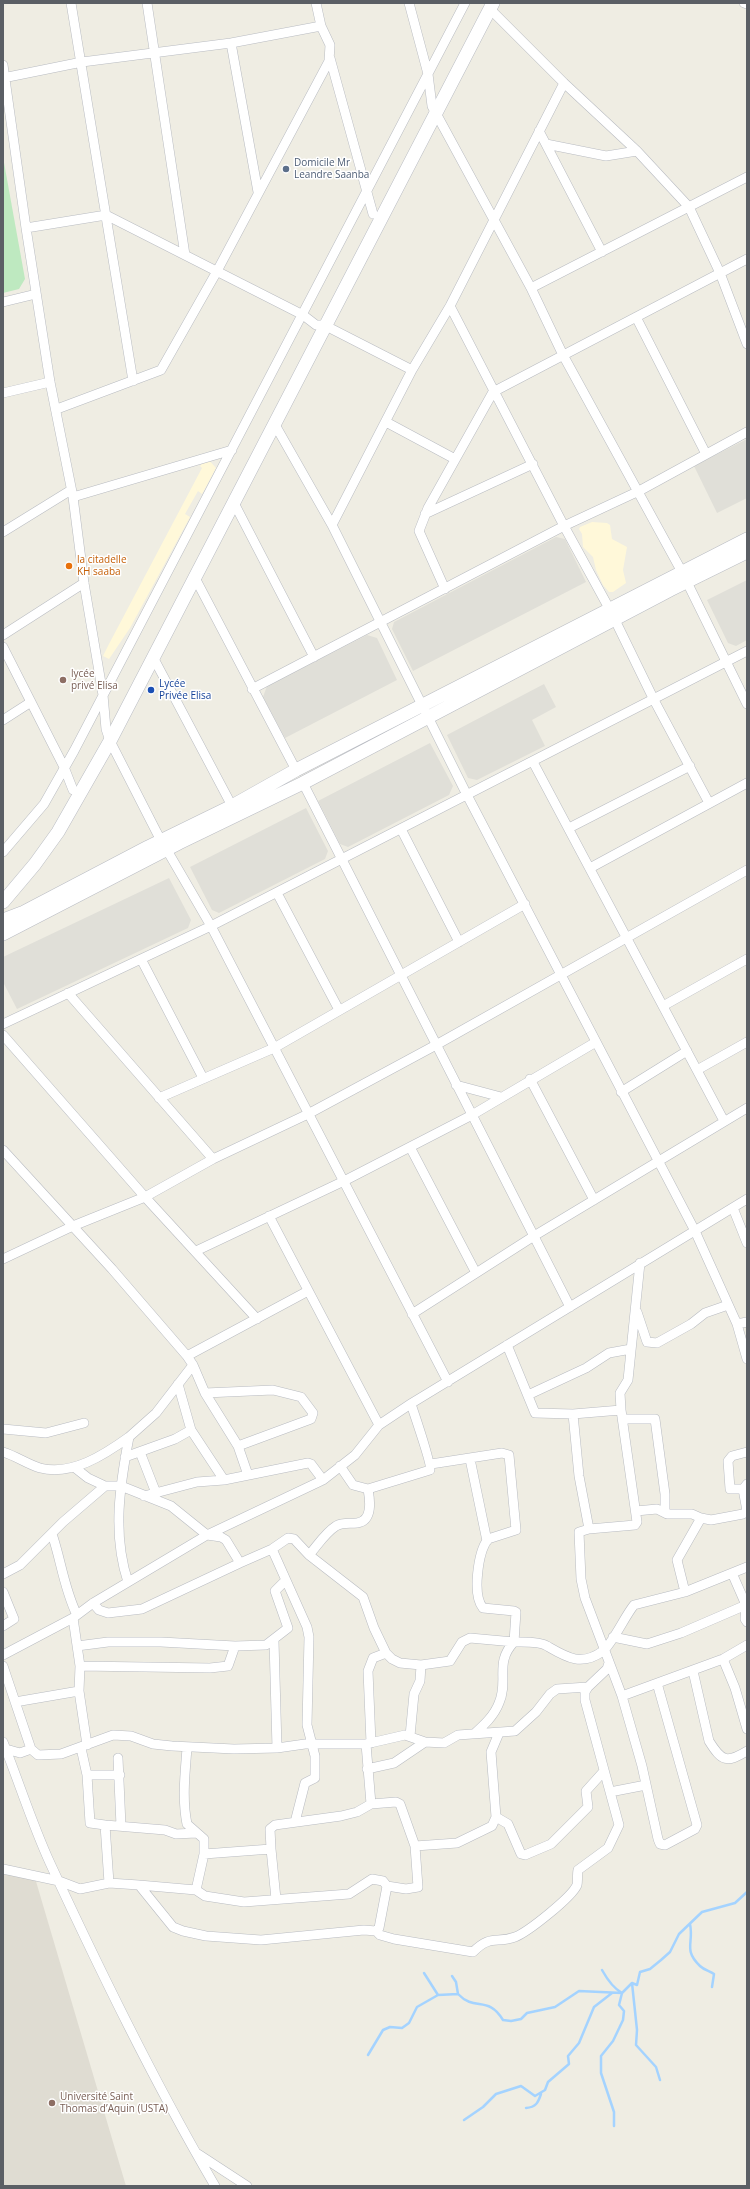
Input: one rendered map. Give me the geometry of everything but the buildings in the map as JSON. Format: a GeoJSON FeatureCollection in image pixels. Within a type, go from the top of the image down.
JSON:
{"type":"FeatureCollection","features":[{"type":"Feature","properties":{"kind":"street"},"geometry":{"type":"LineString","coordinates":[[71,3],[82,62],[133,382]]}},
{"type":"Feature","properties":{"kind":"street"},"geometry":{"type":"LineString","coordinates":[[148,3],[185,255]]}},
{"type":"Feature","properties":{"kind":"street"},"geometry":{"type":"LineString","coordinates":[[316,3],[321,26],[330,45],[330,58],[373,214]]}},
{"type":"Feature","properties":{"kind":"street"},"geometry":{"type":"LineString","coordinates":[[409,3],[428,74],[434,109],[531,288],[563,355],[685,577],[725,663],[747,704]]}},
{"type":"Feature","properties":{"kind":"street"},"geometry":{"type":"LineString","coordinates":[[3,852],[44,804],[103,695],[303,315],[366,191],[466,3]]}},
{"type":"Feature","properties":{"kind":"street"},"geometry":{"type":"LineString","coordinates":[[3,902],[35,864],[58,832],[320,325],[490,5],[564,84],[637,151],[689,206],[720,273],[747,344]]}},
{"type":"Feature","properties":{"kind":"street"},"geometry":{"type":"LineString","coordinates":[[4,78],[82,62],[231,43],[321,26]]}},
{"type":"Feature","properties":{"kind":"street"},"geometry":{"type":"LineString","coordinates":[[231,43],[258,192]]}},
{"type":"Feature","properties":{"kind":"street"},"geometry":{"type":"LineString","coordinates":[[57,409],[133,382],[161,370],[216,273],[330,58]]}},
{"type":"Feature","properties":{"kind":"street"},"geometry":{"type":"LineString","coordinates":[[3,65],[36,294],[50,382],[57,409],[72,493],[84,582],[103,695],[108,735],[164,845],[211,926],[448,1382]]}},
{"type":"Feature","properties":{"kind":"street"},"geometry":{"type":"LineString","coordinates":[[332,525],[412,370],[450,306],[564,84]]}},
{"type":"Feature","properties":{"kind":"street"},"geometry":{"type":"LineString","coordinates":[[3,888],[27,862],[50,829],[108,735],[153,657],[274,423],[373,214],[434,109]]}},
{"type":"Feature","properties":{"kind":"street"},"geometry":{"type":"LineString","coordinates":[[539,131],[602,252]]}},
{"type":"Feature","properties":{"kind":"street"},"geometry":{"type":"LineString","coordinates":[[546,144],[606,156],[637,151]]}},
{"type":"Feature","properties":{"kind":"street"},"geometry":{"type":"LineString","coordinates":[[531,288],[747,177]]}},
{"type":"Feature","properties":{"kind":"street"},"geometry":{"type":"LineString","coordinates":[[26,228],[106,215],[185,255],[216,273],[412,370]]}},
{"type":"Feature","properties":{"kind":"street"},"geometry":{"type":"LineString","coordinates":[[445,589],[419,534],[425,514],[493,392],[747,259]]}},
{"type":"Feature","properties":{"kind":"street"},"geometry":{"type":"LineString","coordinates":[[3,302],[36,294]]}},
{"type":"Feature","properties":{"kind":"street"},"geometry":{"type":"LineString","coordinates":[[450,306],[493,392],[613,615],[654,700],[709,803]]}},
{"type":"Feature","properties":{"kind":"street"},"geometry":{"type":"LineString","coordinates":[[636,317],[706,454]]}},
{"type":"Feature","properties":{"kind":"street"},"geometry":{"type":"LineString","coordinates":[[3,393],[50,382]]}},
{"type":"Feature","properties":{"kind":"street"},"geometry":{"type":"LineString","coordinates":[[386,422],[455,459]]}},
{"type":"Feature","properties":{"kind":"street"},"geometry":{"type":"LineString","coordinates":[[274,423],[332,525],[379,622],[426,711],[467,795],[695,1231],[737,1324],[747,1359]]}},
{"type":"Feature","properties":{"kind":"street"},"geometry":{"type":"LineString","coordinates":[[252,689],[564,526],[639,491],[747,432]]}},
{"type":"Feature","properties":{"kind":"street"},"geometry":{"type":"LineString","coordinates":[[3,532],[72,493],[232,450]]}},
{"type":"Feature","properties":{"kind":"street"},"geometry":{"type":"LineString","coordinates":[[425,514],[533,464]]}},
{"type":"Feature","properties":{"kind":"street"},"geometry":{"type":"LineString","coordinates":[[233,501],[314,657]]}},
{"type":"Feature","properties":{"kind":"street"},"geometry":{"type":"LineString","coordinates":[[3,934],[296,770],[426,711],[685,577],[747,539]]}},
{"type":"Feature","properties":{"kind":"street"},"geometry":{"type":"LineString","coordinates":[[685,577],[747,552]]}},
{"type":"Feature","properties":{"kind":"street"},"geometry":{"type":"LineString","coordinates":[[194,576],[252,689],[296,770]]}},
{"type":"Feature","properties":{"kind":"street"},"geometry":{"type":"LineString","coordinates":[[3,635],[84,582]]}},
{"type":"Feature","properties":{"kind":"street"},"geometry":{"type":"LineString","coordinates":[[3,647],[64,767],[73,790]]}},
{"type":"Feature","properties":{"kind":"street"},"geometry":{"type":"LineString","coordinates":[[3,1024],[211,926],[277,893],[747,651]]}},
{"type":"Feature","properties":{"kind":"street"},"geometry":{"type":"LineString","coordinates":[[153,657],[232,806]]}},
{"type":"Feature","properties":{"kind":"street"},"geometry":{"type":"LineString","coordinates":[[3,720],[30,702]]}},
{"type":"Feature","properties":{"kind":"street"},"geometry":{"type":"LineString","coordinates":[[3,920],[24,912],[164,845],[303,783],[426,711]]}},
{"type":"Feature","properties":{"kind":"street"},"geometry":{"type":"LineString","coordinates":[[533,762],[724,1121]]}},
{"type":"Feature","properties":{"kind":"street"},"geometry":{"type":"LineString","coordinates":[[569,828],[690,766]]}},
{"type":"Feature","properties":{"kind":"street"},"geometry":{"type":"LineString","coordinates":[[303,783],[570,1307]]}},
{"type":"Feature","properties":{"kind":"street"},"geometry":{"type":"LineString","coordinates":[[590,868],[747,783]]}},
{"type":"Feature","properties":{"kind":"street"},"geometry":{"type":"LineString","coordinates":[[401,830],[458,942]]}},
{"type":"Feature","properties":{"kind":"street"},"geometry":{"type":"LineString","coordinates":[[3,1259],[73,1226],[145,1197],[214,1159],[308,1114],[436,1045],[626,936],[747,870]]}},
{"type":"Feature","properties":{"kind":"street"},"geometry":{"type":"LineString","coordinates":[[277,893],[339,1010]]}},
{"type":"Feature","properties":{"kind":"street"},"geometry":{"type":"LineString","coordinates":[[159,1098],[274,1048],[525,904]]}},
{"type":"Feature","properties":{"kind":"street"},"geometry":{"type":"LineString","coordinates":[[141,959],[203,1078]]}},
{"type":"Feature","properties":{"kind":"street"},"geometry":{"type":"LineString","coordinates":[[663,1006],[747,959]]}},
{"type":"Feature","properties":{"kind":"street"},"geometry":{"type":"LineString","coordinates":[[68,993],[214,1159]]}},
{"type":"Feature","properties":{"kind":"street"},"geometry":{"type":"LineString","coordinates":[[3,1035],[145,1197],[196,1251],[256,1319]]}},
{"type":"Feature","properties":{"kind":"street"},"geometry":{"type":"LineString","coordinates":[[196,1251],[344,1181],[472,1115],[501,1096],[596,1042]]}},
{"type":"Feature","properties":{"kind":"street"},"geometry":{"type":"LineString","coordinates":[[697,1070],[747,1042]]}},
{"type":"Feature","properties":{"kind":"street"},"geometry":{"type":"LineString","coordinates":[[621,1092],[687,1051]]}},
{"type":"Feature","properties":{"kind":"street"},"geometry":{"type":"LineString","coordinates":[[530,1079],[594,1200]]}},
{"type":"Feature","properties":{"kind":"street"},"geometry":{"type":"LineString","coordinates":[[456,1085],[501,1096]]}},
{"type":"Feature","properties":{"kind":"street"},"geometry":{"type":"LineString","coordinates":[[412,1314],[534,1236],[747,1108]]}},
{"type":"Feature","properties":{"kind":"street"},"geometry":{"type":"LineString","coordinates":[[410,1146],[476,1273]]}},
{"type":"Feature","properties":{"kind":"street"},"geometry":{"type":"LineString","coordinates":[[3,1150],[73,1226],[187,1356],[193,1365],[205,1393],[238,1446],[248,1475]]}},
{"type":"Feature","properties":{"kind":"street"},"geometry":{"type":"LineString","coordinates":[[3,1655],[75,1616],[93,1603],[208,1535],[323,1480],[355,1455],[379,1425],[640,1263],[747,1199]]}},
{"type":"Feature","properties":{"kind":"street"},"geometry":{"type":"LineString","coordinates":[[733,1208],[747,1243]]}},
{"type":"Feature","properties":{"kind":"street"},"geometry":{"type":"LineString","coordinates":[[269,1216],[379,1425]]}},
{"type":"Feature","properties":{"kind":"street"},"geometry":{"type":"LineString","coordinates":[[640,1263],[628,1380],[620,1393],[637,1522],[635,1525],[589,1529],[579,1532],[582,1579],[590,1614],[622,1696],[660,1844],[668,1844],[696,1828],[698,1825],[657,1683]]}},
{"type":"Feature","properties":{"kind":"street"},"geometry":{"type":"LineString","coordinates":[[187,1356],[308,1291]]}},
{"type":"Feature","properties":{"kind":"street"},"geometry":{"type":"LineString","coordinates":[[636,1307],[647,1342],[651,1343],[657,1342],[691,1324],[705,1313],[728,1305]]}},
{"type":"Feature","properties":{"kind":"street"},"geometry":{"type":"LineString","coordinates":[[737,1324],[747,1322]]}},
{"type":"Feature","properties":{"kind":"street"},"geometry":{"type":"LineString","coordinates":[[507,1346],[536,1414],[622,1415],[655,1419],[665,1494],[664,1511]]}},
{"type":"Feature","properties":{"kind":"street"},"geometry":{"type":"LineString","coordinates":[[528,1395],[586,1368],[609,1353],[630,1349]]}},
{"type":"Feature","properties":{"kind":"street"},"geometry":{"type":"LineString","coordinates":[[3,1452],[40,1468],[52,1470],[74,1467],[91,1461],[129,1437],[156,1413],[193,1365]]}},
{"type":"Feature","properties":{"kind":"street"},"geometry":{"type":"LineString","coordinates":[[178,1384],[191,1430],[224,1480]]}},
{"type":"Feature","properties":{"kind":"street"},"geometry":{"type":"LineString","coordinates":[[205,1393],[273,1390],[301,1397],[313,1413],[311,1419],[238,1446]]}},
{"type":"Feature","properties":{"kind":"street"},"geometry":{"type":"LineString","coordinates":[[340,1466],[353,1485],[368,1489],[428,1472],[432,1468],[431,1464],[419,1434],[411,1404]]}},
{"type":"Feature","properties":{"kind":"street"},"geometry":{"type":"LineString","coordinates":[[573,1414],[579,1476],[589,1529]]}},
{"type":"Feature","properties":{"kind":"street"},"geometry":{"type":"LineString","coordinates":[[3,1430],[46,1433],[84,1423]]}},
{"type":"Feature","properties":{"kind":"street"},"geometry":{"type":"LineString","coordinates":[[125,1458],[175,1439],[191,1430]]}},
{"type":"Feature","properties":{"kind":"street"},"geometry":{"type":"LineString","coordinates":[[128,1582],[118,1540],[121,1486],[129,1437]]}},
{"type":"Feature","properties":{"kind":"street"},"geometry":{"type":"LineString","coordinates":[[140,1452],[156,1493]]}},
{"type":"Feature","properties":{"kind":"street"},"geometry":{"type":"LineString","coordinates":[[636,1510],[657,1509],[664,1511],[667,1514],[692,1514],[701,1518],[717,1519],[746,1513],[745,1486],[730,1489],[728,1461],[732,1456],[747,1452]]}},
{"type":"Feature","properties":{"kind":"street"},"geometry":{"type":"LineString","coordinates":[[431,1464],[502,1453],[509,1455],[516,1530],[487,1541]]}},
{"type":"Feature","properties":{"kind":"street"},"geometry":{"type":"LineString","coordinates":[[470,1459],[487,1541],[478,1570],[480,1604],[485,1609],[515,1611],[514,1642],[503,1657],[502,1692],[499,1703],[493,1714],[474,1734]]}},
{"type":"Feature","properties":{"kind":"street"},"geometry":{"type":"LineString","coordinates":[[142,1496],[197,1482],[224,1480],[308,1463],[311,1464],[323,1480]]}},
{"type":"Feature","properties":{"kind":"street"},"geometry":{"type":"LineString","coordinates":[[74,1467],[88,1478],[105,1486],[121,1486],[142,1496],[171,1506],[208,1535],[220,1536],[226,1540],[240,1563]]}},
{"type":"Feature","properties":{"kind":"street"},"geometry":{"type":"LineString","coordinates":[[3,1574],[20,1565],[105,1486]]}},
{"type":"Feature","properties":{"kind":"street"},"geometry":{"type":"LineString","coordinates":[[309,1555],[334,1528],[347,1523],[362,1522],[367,1518],[370,1502],[368,1489]]}},
{"type":"Feature","properties":{"kind":"street"},"geometry":{"type":"LineString","coordinates":[[685,1592],[677,1560],[701,1518]]}},
{"type":"Feature","properties":{"kind":"street"},"geometry":{"type":"LineString","coordinates":[[52,1534],[61,1559],[75,1616],[80,1666],[79,1691],[90,1823],[165,1830],[176,1834],[196,1833]]}},
{"type":"Feature","properties":{"kind":"street"},"geometry":{"type":"LineString","coordinates":[[93,1603],[99,1610],[108,1613],[142,1609],[272,1549],[292,1538],[309,1555],[363,1597],[386,1653],[396,1661],[421,1665],[450,1661],[462,1642],[470,1638],[546,1645],[552,1650],[574,1660],[595,1655],[604,1651],[634,1605],[685,1592],[747,1566]]}},
{"type":"Feature","properties":{"kind":"street"},"geometry":{"type":"LineString","coordinates":[[272,1549],[307,1628],[309,1637],[307,1725],[315,1756],[315,1778],[305,1783],[294,1822]]}},
{"type":"Feature","properties":{"kind":"street"},"geometry":{"type":"LineString","coordinates":[[732,1573],[746,1605],[745,1619],[747,1622]]}},
{"type":"Feature","properties":{"kind":"street"},"geometry":{"type":"LineString","coordinates":[[77,1646],[108,1642],[153,1642],[235,1646],[266,1645],[274,1641],[288,1628],[275,1591],[285,1581]]}},
{"type":"Feature","properties":{"kind":"street"},"geometry":{"type":"LineString","coordinates":[[3,1592],[14,1619],[3,1626]]}},
{"type":"Feature","properties":{"kind":"street"},"geometry":{"type":"LineString","coordinates":[[613,1637],[647,1644],[681,1633],[746,1605]]}},
{"type":"Feature","properties":{"kind":"street"},"geometry":{"type":"LineString","coordinates":[[274,1641],[277,1748]]}},
{"type":"Feature","properties":{"kind":"street"},"geometry":{"type":"LineString","coordinates":[[622,1696],[693,1671],[722,1659],[747,1645]]}},
{"type":"Feature","properties":{"kind":"street"},"geometry":{"type":"LineString","coordinates":[[80,1666],[210,1668],[228,1666],[235,1646]]}},
{"type":"Feature","properties":{"kind":"street"},"geometry":{"type":"LineString","coordinates":[[371,1804],[367,1769],[369,1744],[368,1671],[373,1658],[386,1653]]}},
{"type":"Feature","properties":{"kind":"street"},"geometry":{"type":"LineString","coordinates":[[722,1659],[735,1688],[747,1729]]}},
{"type":"Feature","properties":{"kind":"street"},"geometry":{"type":"LineString","coordinates":[[139,1885],[166,1921],[183,1931],[206,1936],[261,1940],[376,1931],[380,1935],[394,1939],[450,1947],[469,1952],[473,1952],[485,1941],[517,1937],[542,1920],[577,1885],[580,1867],[608,1848],[619,1825],[585,1700],[585,1692],[588,1687],[604,1673],[609,1663]]}},
{"type":"Feature","properties":{"kind":"street"},"geometry":{"type":"LineString","coordinates":[[410,1736],[414,1694],[420,1681],[421,1665]]}},
{"type":"Feature","properties":{"kind":"street"},"geometry":{"type":"LineString","coordinates":[[3,1666],[31,1749],[35,1753],[45,1755],[61,1754],[113,1735],[131,1736],[153,1744],[187,1748],[277,1748],[312,1744],[369,1744],[397,1737],[410,1736],[425,1742],[444,1743],[458,1735],[499,1734],[515,1731],[536,1712],[550,1694],[557,1689],[588,1687]]}},
{"type":"Feature","properties":{"kind":"street"},"geometry":{"type":"LineString","coordinates":[[693,1671],[709,1741],[715,1751],[727,1759],[732,1759],[747,1751]]}},
{"type":"Feature","properties":{"kind":"street"},"geometry":{"type":"LineString","coordinates":[[16,1702],[79,1691]]}},
{"type":"Feature","properties":{"kind":"street"},"geometry":{"type":"LineString","coordinates":[[415,1846],[457,1843],[492,1826],[496,1817],[491,1752],[499,1734]]}},
{"type":"Feature","properties":{"kind":"street"},"geometry":{"type":"LineString","coordinates":[[367,1769],[394,1763],[425,1742]]}},
{"type":"Feature","properties":{"kind":"street"},"geometry":{"type":"LineString","coordinates":[[4,1746],[20,1753],[31,1749]]}},
{"type":"Feature","properties":{"kind":"street"},"geometry":{"type":"LineString","coordinates":[[4,1746],[7,1765],[118,2007],[195,2152],[215,2186]]}},
{"type":"Feature","properties":{"kind":"street"},"geometry":{"type":"LineString","coordinates":[[187,1748],[183,1795],[184,1811],[187,1824],[204,1839],[204,1854],[196,1890]]}},
{"type":"Feature","properties":{"kind":"street"},"geometry":{"type":"LineString","coordinates":[[118,1758],[120,1775],[121,1826]]}},
{"type":"Feature","properties":{"kind":"street"},"geometry":{"type":"LineString","coordinates":[[496,1817],[508,1824],[521,1854],[525,1855],[551,1844],[588,1807],[586,1791],[604,1771]]}},
{"type":"Feature","properties":{"kind":"street"},"geometry":{"type":"LineString","coordinates":[[87,1775],[120,1775]]}},
{"type":"Feature","properties":{"kind":"street"},"geometry":{"type":"LineString","coordinates":[[610,1792],[646,1785]]}},
{"type":"Feature","properties":{"kind":"street"},"geometry":{"type":"LineString","coordinates":[[3,1869],[59,1881],[80,1889],[109,1883],[139,1885],[196,1890],[205,1896],[244,1902],[349,1894],[372,1879],[383,1881],[387,1886],[406,1889],[418,1886],[415,1846],[400,1804],[396,1802],[371,1804],[358,1812],[272,1826],[269,1836],[276,1899]]}},
{"type":"Feature","properties":{"kind":"street"},"geometry":{"type":"LineString","coordinates":[[105,1825],[109,1883]]}},
{"type":"Feature","properties":{"kind":"street"},"geometry":{"type":"LineString","coordinates":[[204,1854],[271,1848]]}},
{"type":"Feature","properties":{"kind":"street"},"geometry":{"type":"LineString","coordinates":[[376,1931],[381,1920],[387,1886]]}},
{"type":"Feature","properties":{"kind":"street"},"geometry":{"type":"LineString","coordinates":[[195,2152],[247,2186]]}},
{"type":"Feature","properties":{"kind":"shaded area"},"geometry":{"type":"Polygon","coordinates":[[[747,439],[747,498],[717,513],[694,466],[747,439]]]}},
{"type":"Feature","properties":{"kind":"shaded area"},"geometry":{"type":"Polygon","coordinates":[[[207,458],[216,468],[202,494],[198,491],[185,514],[190,517],[130,628],[109,659],[103,656],[202,468],[200,466],[207,458]]]}},
{"type":"Feature","properties":{"kind":"shaded area"},"geometry":{"type":"Polygon","coordinates":[[[592,522],[607,523],[610,525],[612,539],[627,547],[623,570],[626,583],[613,592],[609,592],[603,585],[596,570],[593,557],[583,547],[582,534],[579,529],[580,527],[592,522]]]}},
{"type":"Feature","properties":{"kind":"shaded area"},"geometry":{"type":"Polygon","coordinates":[[[556,537],[565,539],[586,582],[413,671],[392,629],[394,622],[556,537]]]}},
{"type":"Feature","properties":{"kind":"shaded area"},"geometry":{"type":"Polygon","coordinates":[[[747,580],[747,640],[736,646],[728,643],[707,600],[747,580]]]}},
{"type":"Feature","properties":{"kind":"shaded area"},"geometry":{"type":"Polygon","coordinates":[[[367,635],[377,638],[397,680],[285,738],[263,697],[267,686],[367,635]]]}},
{"type":"Feature","properties":{"kind":"shaded area"},"geometry":{"type":"Polygon","coordinates":[[[544,684],[556,707],[532,720],[545,746],[477,780],[468,778],[447,735],[544,684]]]}},
{"type":"Feature","properties":{"kind":"shaded area"},"geometry":{"type":"Polygon","coordinates":[[[430,743],[453,786],[449,795],[348,847],[340,844],[318,801],[430,743]]]}},
{"type":"Feature","properties":{"kind":"shaded area"},"geometry":{"type":"Polygon","coordinates":[[[306,808],[328,851],[325,859],[219,913],[212,910],[190,867],[306,808]]]}},
{"type":"Feature","properties":{"kind":"shaded area"},"geometry":{"type":"Polygon","coordinates":[[[169,878],[191,920],[188,928],[17,1009],[3,982],[3,957],[169,878]]]}},
{"type":"Feature","properties":{"kind":"shaded area","name":"Université Saint Thomas d’Aquin (USTA)"},"geometry":{"type":"Polygon","coordinates":[[[3,1872],[35,1878],[126,2186],[3,2186],[3,1872]]]}},
{"type":"Feature","properties":{"kind":"green space"},"geometry":{"type":"Polygon","coordinates":[[[3,157],[25,279],[19,289],[3,293],[3,157]]]}},
{"type":"Feature","properties":{"kind":"waterway"},"geometry":{"type":"LineString","coordinates":[[368,2055],[383,2030],[390,2027],[402,2028],[409,2023],[417,2007],[438,1995],[458,1994],[470,2002],[492,2008],[503,2020],[511,2021],[521,2019],[527,2013],[555,2007],[579,1991],[622,1993],[632,1983],[637,1985],[640,1972],[650,1969],[670,1952],[679,1934],[702,1912],[735,1903],[747,1892]]}},
{"type":"Feature","properties":{"kind":"waterway"},"geometry":{"type":"LineString","coordinates":[[690,1924],[690,1951],[695,1960],[702,1967],[714,1974],[712,1987]]}},
{"type":"Feature","properties":{"kind":"waterway"},"geometry":{"type":"LineString","coordinates":[[602,1970],[610,1983],[622,1993],[619,2005],[624,2011],[623,2020],[613,2041],[601,2056],[601,2073],[614,2112],[614,2126]]}},
{"type":"Feature","properties":{"kind":"waterway"},"geometry":{"type":"LineString","coordinates":[[424,1973],[438,1995]]}},
{"type":"Feature","properties":{"kind":"waterway"},"geometry":{"type":"LineString","coordinates":[[452,1976],[456,1982],[458,1994]]}},
{"type":"Feature","properties":{"kind":"waterway"},"geometry":{"type":"LineString","coordinates":[[632,1983],[637,2030],[636,2045],[656,2067],[660,2080]]}},
{"type":"Feature","properties":{"kind":"waterway"},"geometry":{"type":"LineString","coordinates":[[464,2120],[483,2107],[496,2094],[521,2086],[535,2096],[545,2090],[548,2082],[569,2064],[568,2056],[579,2043],[594,2007],[612,1993]]}},
{"type":"Feature","properties":{"kind":"waterway"},"geometry":{"type":"LineString","coordinates":[[526,2108],[532,2107],[536,2104],[541,2094]]}},
{"type":"Feature","properties":{"kind":"place","name":"Domicile Mr Leandre Saanba"},"geometry":{"type":"Point","coordinates":[286,169]}},
{"type":"Feature","properties":{"kind":"place","name":"la citadelle KH saaba"},"geometry":{"type":"Point","coordinates":[69,566]}},
{"type":"Feature","properties":{"kind":"place","name":"lycée privé Elisa"},"geometry":{"type":"Point","coordinates":[63,680]}},
{"type":"Feature","properties":{"kind":"place","name":"Lycée Privée Elisa"},"geometry":{"type":"Point","coordinates":[151,690]}},
{"type":"Feature","properties":{"kind":"place","name":"Université Saint Thomas d’Aquin (USTA)"},"geometry":{"type":"Point","coordinates":[52,2103]}}]}
